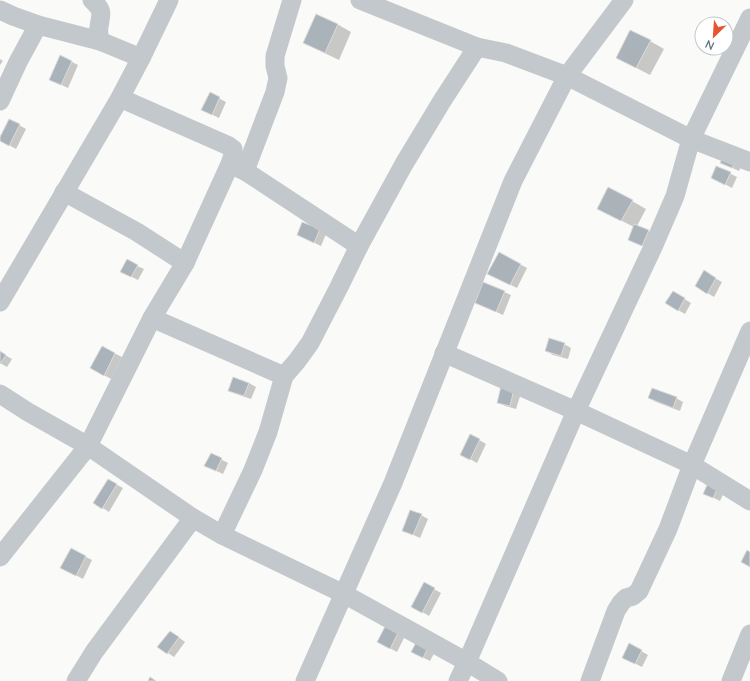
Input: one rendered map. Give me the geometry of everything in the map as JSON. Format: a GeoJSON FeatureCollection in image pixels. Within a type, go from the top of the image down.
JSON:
{"type":"FeatureCollection","features":[{"type":"Feature","properties":{"kind":"street"},"geometry":{"type":"LineString","coordinates":[[92,0],[98,6],[102,14],[99,29],[100,41]]}},
{"type":"Feature","properties":{"kind":"street"},"geometry":{"type":"LineString","coordinates":[[0,302],[120,98],[169,0]]}},
{"type":"Feature","properties":{"kind":"street"},"geometry":{"type":"LineString","coordinates":[[0,557],[88,446],[152,318],[185,263],[238,168],[275,92],[278,78],[274,56],[292,0]]}},
{"type":"Feature","properties":{"kind":"street"},"geometry":{"type":"LineString","coordinates":[[360,0],[477,47],[506,53],[567,76],[691,139],[750,162]]}},
{"type":"Feature","properties":{"kind":"street"},"geometry":{"type":"LineString","coordinates":[[304,681],[393,483],[513,181],[567,76],[624,0]]}},
{"type":"Feature","properties":{"kind":"street"},"geometry":{"type":"LineString","coordinates":[[0,10],[38,25],[100,41],[141,58]]}},
{"type":"Feature","properties":{"kind":"street"},"geometry":{"type":"LineString","coordinates":[[458,681],[576,411],[672,204],[691,139],[750,18]]}},
{"type":"Feature","properties":{"kind":"street"},"geometry":{"type":"LineString","coordinates":[[0,101],[18,62],[38,25]]}},
{"type":"Feature","properties":{"kind":"street"},"geometry":{"type":"LineString","coordinates":[[222,535],[253,470],[268,432],[284,376],[310,343],[359,246],[442,101],[477,47]]}},
{"type":"Feature","properties":{"kind":"street"},"geometry":{"type":"LineString","coordinates":[[120,98],[229,146],[233,149],[233,155],[238,168],[359,246]]}},
{"type":"Feature","properties":{"kind":"street"},"geometry":{"type":"LineString","coordinates":[[64,192],[137,232],[185,263]]}},
{"type":"Feature","properties":{"kind":"street"},"geometry":{"type":"LineString","coordinates":[[152,318],[284,376]]}},
{"type":"Feature","properties":{"kind":"street"},"geometry":{"type":"LineString","coordinates":[[590,681],[616,611],[621,602],[626,598],[633,596],[639,590],[668,529],[692,465],[750,331]]}},
{"type":"Feature","properties":{"kind":"street"},"geometry":{"type":"LineString","coordinates":[[444,353],[576,411],[692,465],[750,501]]}},
{"type":"Feature","properties":{"kind":"street"},"geometry":{"type":"LineString","coordinates":[[0,394],[28,412],[88,446],[193,518],[222,535],[344,594],[467,662],[498,681]]}},
{"type":"Feature","properties":{"kind":"street"},"geometry":{"type":"LineString","coordinates":[[76,681],[94,652],[193,518]]}},
{"type":"Feature","properties":{"kind":"street"},"geometry":{"type":"LineString","coordinates":[[731,681],[750,634]]}},
{"type":"Feature","properties":{"kind":"building"},"geometry":{"type":"Polygon","coordinates":[[[316,14],[338,24],[325,53],[303,43],[316,14]]]}},
{"type":"Feature","properties":{"kind":"building"},"geometry":{"type":"Polygon","coordinates":[[[630,30],[651,40],[636,68],[616,58],[630,30]]]}},
{"type":"Feature","properties":{"kind":"building"},"geometry":{"type":"Polygon","coordinates":[[[60,55],[72,61],[61,85],[49,80],[60,55]]]}},
{"type":"Feature","properties":{"kind":"building"},"geometry":{"type":"Polygon","coordinates":[[[210,92],[220,97],[212,115],[201,110],[210,92]]]}},
{"type":"Feature","properties":{"kind":"building"},"geometry":{"type":"Polygon","coordinates":[[[9,119],[20,124],[9,146],[0,141],[0,137],[9,119]]]}},
{"type":"Feature","properties":{"kind":"building"},"geometry":{"type":"Polygon","coordinates":[[[726,151],[738,156],[732,168],[720,163],[726,151]]]}},
{"type":"Feature","properties":{"kind":"building"},"geometry":{"type":"Polygon","coordinates":[[[716,166],[731,172],[725,185],[711,178],[716,166]]]}},
{"type":"Feature","properties":{"kind":"building"},"geometry":{"type":"Polygon","coordinates":[[[608,187],[633,200],[621,221],[597,209],[608,187]]]}},
{"type":"Feature","properties":{"kind":"building"},"geometry":{"type":"Polygon","coordinates":[[[302,222],[320,229],[314,243],[297,235],[302,222]]]}},
{"type":"Feature","properties":{"kind":"building"},"geometry":{"type":"Polygon","coordinates":[[[634,224],[649,230],[642,246],[628,240],[634,224]]]}},
{"type":"Feature","properties":{"kind":"building"},"geometry":{"type":"Polygon","coordinates":[[[499,252],[521,264],[510,285],[487,274],[499,252]]]}},
{"type":"Feature","properties":{"kind":"building"},"geometry":{"type":"Polygon","coordinates":[[[127,259],[138,265],[131,277],[120,272],[127,259]]]}},
{"type":"Feature","properties":{"kind":"building"},"geometry":{"type":"Polygon","coordinates":[[[704,270],[716,278],[707,294],[695,286],[704,270]]]}},
{"type":"Feature","properties":{"kind":"building"},"geometry":{"type":"Polygon","coordinates":[[[483,282],[505,291],[496,312],[475,303],[483,282]]]}},
{"type":"Feature","properties":{"kind":"building"},"geometry":{"type":"Polygon","coordinates":[[[673,291],[685,298],[678,311],[665,303],[673,291]]]}},
{"type":"Feature","properties":{"kind":"building"},"geometry":{"type":"Polygon","coordinates":[[[549,338],[565,343],[561,356],[545,351],[549,338]]]}},
{"type":"Feature","properties":{"kind":"building"},"geometry":{"type":"Polygon","coordinates":[[[102,346],[115,353],[104,376],[90,368],[102,346]]]}},
{"type":"Feature","properties":{"kind":"building"},"geometry":{"type":"Polygon","coordinates":[[[0,351],[6,355],[0,364],[0,351]]]}},
{"type":"Feature","properties":{"kind":"building"},"geometry":{"type":"Polygon","coordinates":[[[233,377],[249,383],[244,396],[228,391],[233,377]]]}},
{"type":"Feature","properties":{"kind":"building"},"geometry":{"type":"Polygon","coordinates":[[[502,382],[515,385],[510,406],[497,403],[502,382]]]}},
{"type":"Feature","properties":{"kind":"building"},"geometry":{"type":"Polygon","coordinates":[[[652,388],[677,397],[673,408],[648,398],[652,388]]]}},
{"type":"Feature","properties":{"kind":"building"},"geometry":{"type":"Polygon","coordinates":[[[470,434],[480,439],[470,460],[460,455],[470,434]]]}},
{"type":"Feature","properties":{"kind":"building"},"geometry":{"type":"Polygon","coordinates":[[[211,453],[222,458],[216,471],[204,466],[211,453]]]}},
{"type":"Feature","properties":{"kind":"building"},"geometry":{"type":"Polygon","coordinates":[[[713,472],[723,477],[713,498],[703,494],[713,472]]]}},
{"type":"Feature","properties":{"kind":"building"},"geometry":{"type":"Polygon","coordinates":[[[108,479],[117,484],[102,509],[93,503],[108,479]]]}},
{"type":"Feature","properties":{"kind":"building"},"geometry":{"type":"Polygon","coordinates":[[[410,510],[422,514],[413,535],[402,531],[410,510]]]}},
{"type":"Feature","properties":{"kind":"building"},"geometry":{"type":"Polygon","coordinates":[[[71,548],[86,556],[76,576],[60,568],[71,548]]]}},
{"type":"Feature","properties":{"kind":"building"},"geometry":{"type":"Polygon","coordinates":[[[747,550],[750,552],[750,567],[741,562],[747,550]]]}},
{"type":"Feature","properties":{"kind":"building"},"geometry":{"type":"Polygon","coordinates":[[[424,582],[435,588],[422,613],[411,607],[424,582]]]}},
{"type":"Feature","properties":{"kind":"building"},"geometry":{"type":"Polygon","coordinates":[[[389,619],[402,625],[390,649],[377,642],[389,619]]]}},
{"type":"Feature","properties":{"kind":"building"},"geometry":{"type":"Polygon","coordinates":[[[170,631],[179,637],[167,654],[157,647],[170,631]]]}},
{"type":"Feature","properties":{"kind":"building"},"geometry":{"type":"Polygon","coordinates":[[[421,633],[432,639],[423,658],[411,652],[421,633]]]}},
{"type":"Feature","properties":{"kind":"building"},"geometry":{"type":"Polygon","coordinates":[[[629,643],[642,650],[635,664],[622,658],[629,643]]]}},
{"type":"Feature","properties":{"kind":"building"},"geometry":{"type":"Polygon","coordinates":[[[150,677],[156,681],[148,681],[150,677]]]}}]}
